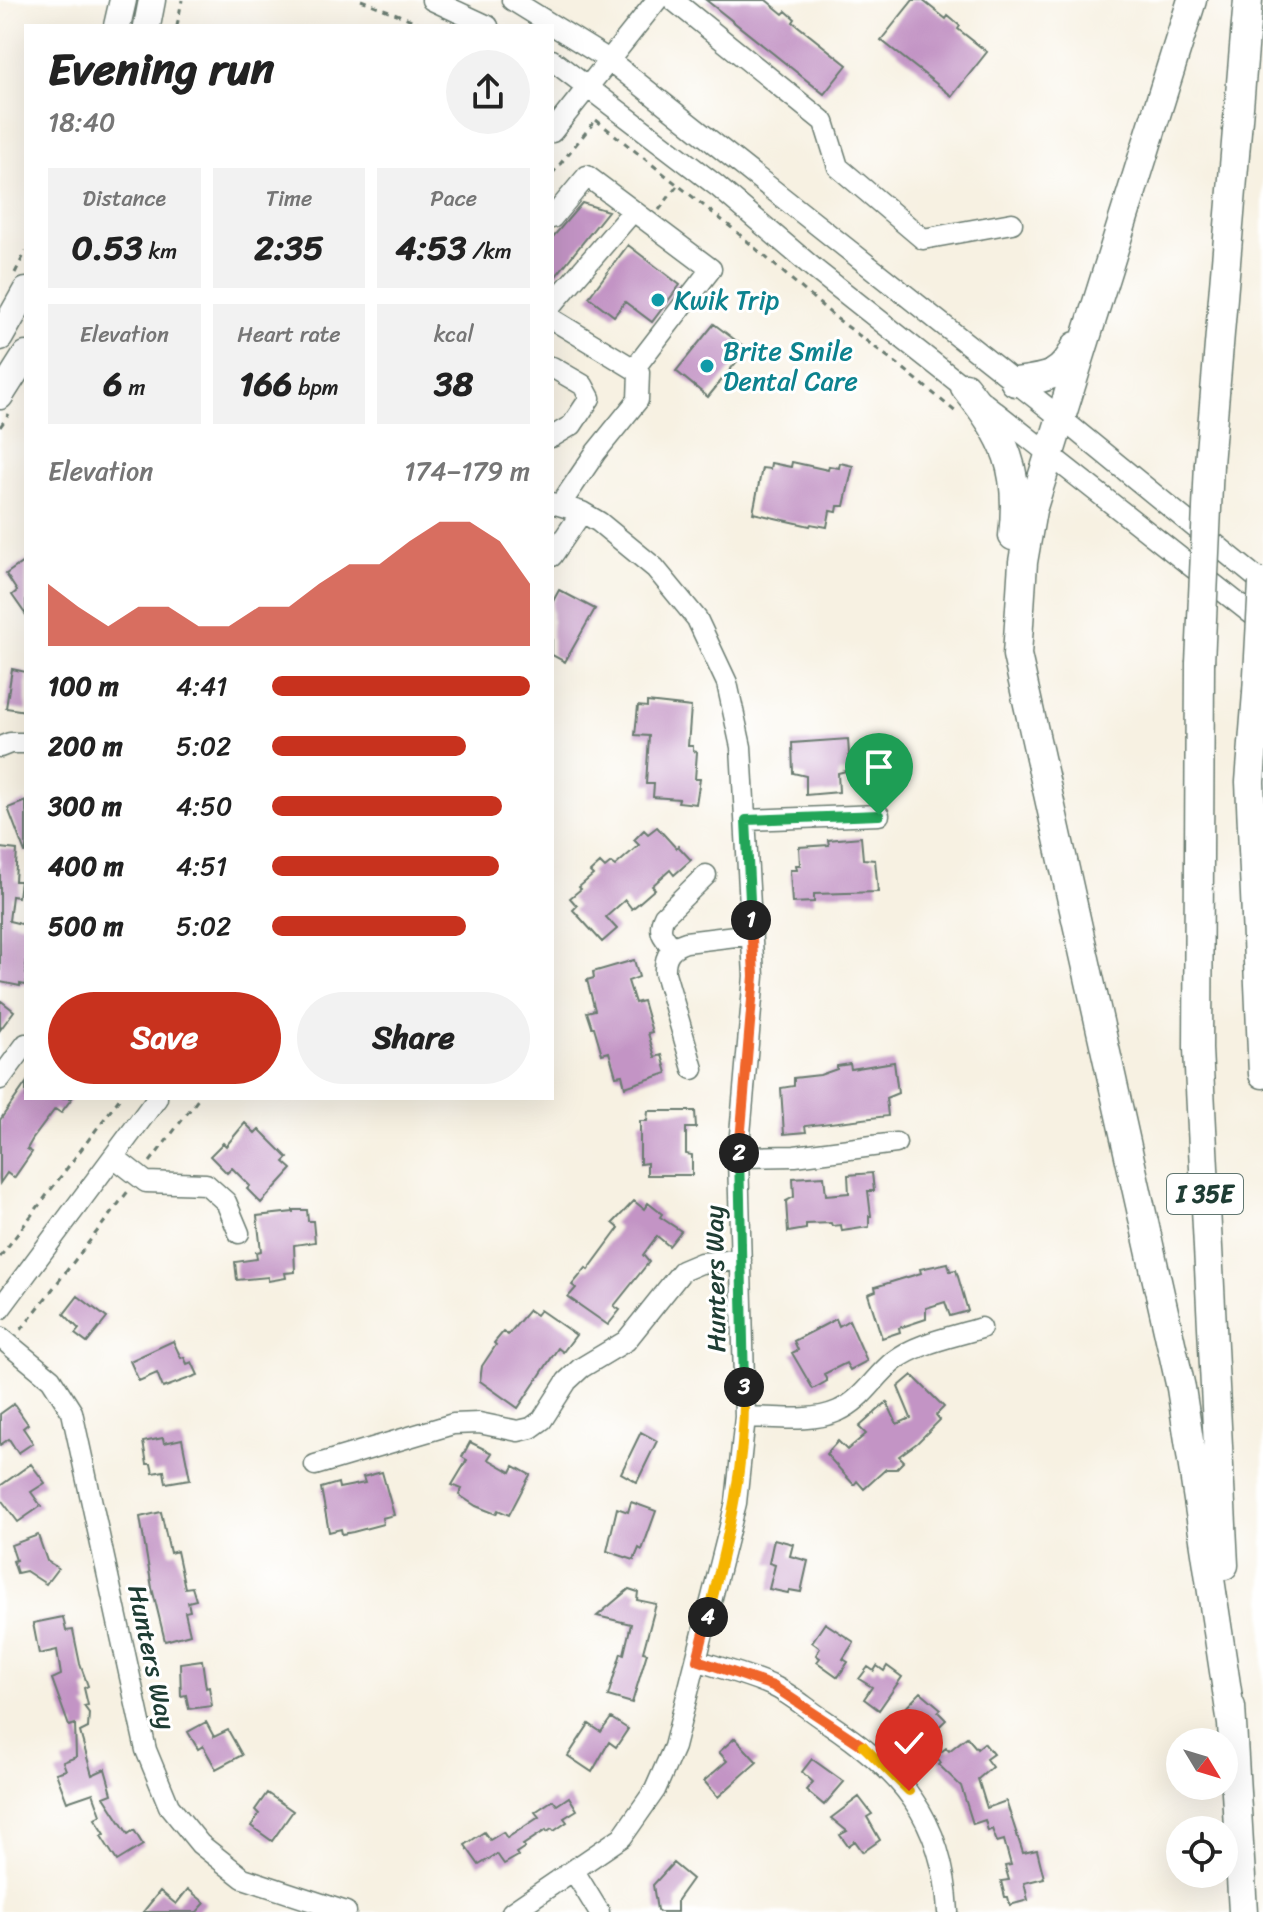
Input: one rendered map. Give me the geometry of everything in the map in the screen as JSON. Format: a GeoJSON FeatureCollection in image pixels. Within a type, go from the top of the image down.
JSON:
{"type":"FeatureCollection","features":[{"type":"Feature","properties":{"kind":"highway"},"geometry":{"type":"LineString","coordinates":[[1192,0],[1032,510],[1023,562],[1017,655],[1181,1388],[1232,1724]]}},
{"type":"Feature","properties":{"kind":"highway","name":"I 35E"},"geometry":{"type":"LineString","coordinates":[[1243,1912],[1198,1049],[1197,802],[1209,464],[1248,0]]}},
{"type":"Feature","properties":{"kind":"highway"},"geometry":{"type":"LineString","coordinates":[[1015,382],[1056,374],[1067,364],[1109,268]]}},
{"type":"Feature","properties":{"kind":"highway"},"geometry":{"type":"LineString","coordinates":[[965,387],[994,423],[1013,474],[1016,513],[1009,597],[1017,637]]}},
{"type":"Feature","properties":{"kind":"highway"},"geometry":{"type":"LineString","coordinates":[[1263,583],[1250,782],[1263,1074]]}},
{"type":"Feature","properties":{"kind":"main road"},"geometry":{"type":"LineString","coordinates":[[117,24],[123,0]]}},
{"type":"Feature","properties":{"kind":"main road"},"geometry":{"type":"LineString","coordinates":[[147,24],[152,0]]}},
{"type":"Feature","properties":{"kind":"main road"},"geometry":{"type":"LineString","coordinates":[[0,337],[24,295]]}},
{"type":"Feature","properties":{"kind":"main road"},"geometry":{"type":"LineString","coordinates":[[0,396],[24,358]]}},
{"type":"Feature","properties":{"kind":"street"},"geometry":{"type":"LineString","coordinates":[[432,0],[484,24]]}},
{"type":"Feature","properties":{"kind":"street"},"geometry":{"type":"LineString","coordinates":[[512,0],[551,24]]}},
{"type":"Feature","properties":{"kind":"street"},"geometry":{"type":"LineString","coordinates":[[554,129],[660,0],[812,111],[824,122],[838,167],[923,239],[1012,223]]}},
{"type":"Feature","properties":{"kind":"street"},"geometry":{"type":"LineString","coordinates":[[554,26],[609,60],[1062,419],[1263,583]]}},
{"type":"Feature","properties":{"kind":"street"},"geometry":{"type":"LineString","coordinates":[[554,61],[717,186],[817,271],[1263,623]]}},
{"type":"Feature","properties":{"kind":"street"},"geometry":{"type":"LineString","coordinates":[[554,216],[587,176],[711,269],[634,369]]}},
{"type":"Feature","properties":{"kind":"street"},"geometry":{"type":"LineString","coordinates":[[554,303],[633,211]]}},
{"type":"Feature","properties":{"kind":"street"},"geometry":{"type":"LineString","coordinates":[[554,320],[639,372],[638,400],[556,504]]}},
{"type":"Feature","properties":{"kind":"street"},"geometry":{"type":"LineString","coordinates":[[554,368],[583,385],[590,398],[572,425],[554,436]]}},
{"type":"Feature","properties":{"kind":"street"},"geometry":{"type":"LineString","coordinates":[[572,425],[600,447]]}},
{"type":"Feature","properties":{"kind":"street","name":"Hunters Way"},"geometry":{"type":"LineString","coordinates":[[512,1912],[622,1837],[655,1790],[674,1747],[736,1503],[745,1417],[738,1157],[754,976],[741,747],[727,683],[697,619],[655,568],[599,522],[582,512],[556,504]]}},
{"type":"Feature","properties":{"kind":"street"},"geometry":{"type":"LineString","coordinates":[[554,553],[582,512]]}},
{"type":"Feature","properties":{"kind":"street"},"geometry":{"type":"LineString","coordinates":[[0,747],[24,743]]}},
{"type":"Feature","properties":{"kind":"street"},"geometry":{"type":"LineString","coordinates":[[746,820],[879,815]]}},
{"type":"Feature","properties":{"kind":"street"},"geometry":{"type":"LineString","coordinates":[[673,948],[661,934],[659,925],[664,916],[706,875]]}},
{"type":"Feature","properties":{"kind":"street"},"geometry":{"type":"LineString","coordinates":[[693,1069],[664,962],[673,948],[686,942],[752,934]]}},
{"type":"Feature","properties":{"kind":"street"},"geometry":{"type":"LineString","coordinates":[[0,1079],[24,1047]]}},
{"type":"Feature","properties":{"kind":"street"},"geometry":{"type":"LineString","coordinates":[[0,1309],[156,1100]]}},
{"type":"Feature","properties":{"kind":"street"},"geometry":{"type":"LineString","coordinates":[[738,1157],[795,1156],[896,1143]]}},
{"type":"Feature","properties":{"kind":"street"},"geometry":{"type":"LineString","coordinates":[[114,1157],[146,1182],[206,1184],[226,1202],[239,1233]]}},
{"type":"Feature","properties":{"kind":"street"},"geometry":{"type":"LineString","coordinates":[[315,1465],[453,1424],[479,1423],[518,1431],[531,1428],[542,1420],[567,1381],[581,1368],[626,1341],[682,1271],[701,1263],[741,1260]]}},
{"type":"Feature","properties":{"kind":"street"},"geometry":{"type":"LineString","coordinates":[[745,1417],[815,1417],[836,1412],[864,1394],[890,1363],[903,1354],[981,1328]]}},
{"type":"Feature","properties":{"kind":"street","name":"Hunters Way"},"geometry":{"type":"LineString","coordinates":[[6,1341],[51,1379],[72,1412],[146,1750],[169,1806],[200,1844],[243,1878],[338,1911]]}},
{"type":"Feature","properties":{"kind":"street"},"geometry":{"type":"LineString","coordinates":[[697,1660],[773,1686],[868,1749],[909,1791],[935,1840],[948,1912]]}},
{"type":"Feature","properties":{"kind":"street"},"geometry":{"type":"LineString","coordinates":[[574,1871],[599,1912]]}},
{"type":"Feature","properties":{"kind":"path"},"geometry":{"type":"LineString","coordinates":[[177,24],[182,0]]}},
{"type":"Feature","properties":{"kind":"path"},"geometry":{"type":"LineString","coordinates":[[361,0],[422,24]]}},
{"type":"Feature","properties":{"kind":"path"},"geometry":{"type":"LineString","coordinates":[[554,172],[596,120],[836,318],[966,420]]}},
{"type":"Feature","properties":{"kind":"path"},"geometry":{"type":"LineString","coordinates":[[659,210],[678,185]]}},
{"type":"Feature","properties":{"kind":"path"},"geometry":{"type":"LineString","coordinates":[[0,1257],[118,1100]]}},
{"type":"Feature","properties":{"kind":"path"},"geometry":{"type":"LineString","coordinates":[[6,1341],[197,1100]]}},
{"type":"Feature","properties":{"kind":"building"},"geometry":{"type":"Polygon","coordinates":[[[706,0],[766,0],[783,14],[786,11],[795,19],[793,22],[847,65],[824,94],[706,0]]]}},
{"type":"Feature","properties":{"kind":"building"},"geometry":{"type":"Polygon","coordinates":[[[913,0],[922,0],[946,19],[948,16],[960,26],[958,29],[987,52],[952,96],[881,40],[913,0]]]}},
{"type":"Feature","properties":{"kind":"building"},"geometry":{"type":"Polygon","coordinates":[[[582,203],[608,211],[554,278],[554,236],[582,203]]]}},
{"type":"Feature","properties":{"kind":"building"},"geometry":{"type":"Polygon","coordinates":[[[628,245],[680,285],[652,322],[625,302],[614,316],[589,297],[628,245]]]}},
{"type":"Feature","properties":{"kind":"building","name":"Brite Smile Dental Care"},"geometry":{"type":"Polygon","coordinates":[[[714,324],[747,349],[708,397],[676,371],[714,324]]]}},
{"type":"Feature","properties":{"kind":"building"},"geometry":{"type":"Polygon","coordinates":[[[792,462],[828,470],[829,466],[839,468],[840,463],[853,466],[844,506],[838,506],[837,512],[830,511],[827,527],[753,513],[762,468],[770,469],[771,463],[791,467],[792,462]]]}},
{"type":"Feature","properties":{"kind":"building"},"geometry":{"type":"Polygon","coordinates":[[[24,561],[24,612],[12,595],[17,591],[6,574],[24,561]]]}},
{"type":"Feature","properties":{"kind":"building"},"geometry":{"type":"Polygon","coordinates":[[[559,590],[595,609],[565,662],[554,656],[554,599],[559,590]]]}},
{"type":"Feature","properties":{"kind":"building"},"geometry":{"type":"Polygon","coordinates":[[[12,669],[24,672],[24,711],[6,708],[12,669]]]}},
{"type":"Feature","properties":{"kind":"building"},"geometry":{"type":"Polygon","coordinates":[[[647,702],[691,707],[688,746],[693,746],[693,751],[697,752],[695,779],[700,779],[696,804],[653,797],[654,784],[646,784],[649,736],[635,735],[638,706],[647,707],[647,702]]]}},
{"type":"Feature","properties":{"kind":"building"},"geometry":{"type":"Polygon","coordinates":[[[848,739],[850,770],[838,773],[839,792],[806,795],[806,776],[793,773],[792,743],[848,739]]]}},
{"type":"Feature","properties":{"kind":"building"},"geometry":{"type":"Polygon","coordinates":[[[24,802],[24,850],[8,808],[24,802]]]}},
{"type":"Feature","properties":{"kind":"building"},"geometry":{"type":"Polygon","coordinates":[[[657,827],[691,860],[674,875],[670,870],[652,886],[655,889],[632,909],[625,900],[606,917],[617,929],[602,942],[573,910],[577,906],[570,898],[593,875],[590,872],[600,863],[605,868],[611,863],[615,866],[639,845],[634,840],[644,830],[648,834],[657,827]]]}},
{"type":"Feature","properties":{"kind":"building"},"geometry":{"type":"Polygon","coordinates":[[[861,837],[863,859],[875,860],[878,892],[814,894],[814,902],[792,903],[790,870],[797,870],[796,865],[800,865],[799,847],[829,845],[828,840],[861,837]]]}},
{"type":"Feature","properties":{"kind":"building"},"geometry":{"type":"Polygon","coordinates":[[[0,848],[17,850],[15,881],[20,881],[18,897],[12,896],[9,921],[24,925],[24,985],[0,982],[0,848]]]}},
{"type":"Feature","properties":{"kind":"building"},"geometry":{"type":"Polygon","coordinates":[[[634,960],[639,977],[628,981],[635,1003],[643,1001],[655,1057],[662,1055],[667,1073],[625,1087],[622,1075],[616,1076],[609,1052],[602,1054],[592,1027],[587,1012],[595,1010],[587,980],[594,978],[593,972],[634,960]]]}},
{"type":"Feature","properties":{"kind":"building"},"geometry":{"type":"Polygon","coordinates":[[[0,1000],[14,1011],[0,1030],[0,1000]]]}},
{"type":"Feature","properties":{"kind":"building"},"geometry":{"type":"Polygon","coordinates":[[[894,1062],[898,1093],[886,1098],[888,1116],[805,1126],[806,1132],[784,1134],[781,1088],[794,1086],[794,1078],[820,1075],[837,1069],[837,1066],[850,1064],[851,1069],[894,1062]]]}},
{"type":"Feature","properties":{"kind":"building"},"geometry":{"type":"Polygon","coordinates":[[[24,1086],[24,1100],[71,1100],[61,1113],[55,1109],[32,1140],[27,1149],[32,1152],[14,1178],[7,1173],[0,1183],[0,1120],[24,1086]]]}},
{"type":"Feature","properties":{"kind":"building"},"geometry":{"type":"Polygon","coordinates":[[[648,1111],[695,1111],[696,1128],[686,1128],[686,1154],[692,1155],[692,1175],[647,1175],[647,1163],[640,1164],[640,1121],[647,1121],[648,1111]]]}},
{"type":"Feature","properties":{"kind":"building"},"geometry":{"type":"Polygon","coordinates":[[[245,1123],[255,1133],[259,1129],[288,1158],[284,1162],[292,1169],[261,1203],[232,1168],[227,1173],[210,1156],[223,1143],[226,1146],[245,1123]]]}},
{"type":"Feature","properties":{"kind":"building"},"geometry":{"type":"Polygon","coordinates":[[[872,1173],[874,1191],[868,1191],[869,1227],[842,1231],[841,1225],[832,1226],[831,1223],[806,1224],[806,1229],[788,1232],[786,1201],[794,1197],[793,1178],[824,1176],[826,1195],[849,1193],[848,1175],[872,1173]]]}},
{"type":"Feature","properties":{"kind":"building"},"geometry":{"type":"Polygon","coordinates":[[[634,1201],[644,1209],[648,1203],[662,1214],[660,1217],[681,1231],[669,1246],[657,1236],[643,1255],[649,1262],[614,1306],[620,1310],[608,1325],[568,1297],[576,1288],[572,1285],[586,1268],[588,1270],[619,1228],[613,1223],[634,1201]]]}},
{"type":"Feature","properties":{"kind":"building"},"geometry":{"type":"Polygon","coordinates":[[[307,1210],[308,1221],[313,1221],[315,1242],[294,1245],[295,1272],[285,1273],[286,1278],[268,1281],[268,1277],[237,1280],[235,1262],[257,1259],[256,1252],[261,1251],[257,1216],[307,1210]]]}},
{"type":"Feature","properties":{"kind":"building"},"geometry":{"type":"Polygon","coordinates":[[[948,1263],[950,1271],[956,1270],[968,1311],[950,1316],[945,1302],[926,1308],[926,1319],[899,1328],[900,1332],[882,1338],[868,1294],[876,1291],[875,1287],[921,1273],[920,1269],[948,1263]]]}},
{"type":"Feature","properties":{"kind":"building"},"geometry":{"type":"Polygon","coordinates":[[[78,1296],[107,1318],[87,1343],[75,1334],[79,1329],[64,1314],[78,1296]]]}},
{"type":"Feature","properties":{"kind":"building"},"geometry":{"type":"Polygon","coordinates":[[[529,1310],[536,1315],[540,1310],[576,1335],[563,1352],[558,1348],[518,1408],[480,1381],[482,1366],[496,1345],[494,1343],[503,1332],[508,1335],[529,1310]]]}},
{"type":"Feature","properties":{"kind":"building"},"geometry":{"type":"Polygon","coordinates":[[[836,1319],[839,1326],[849,1320],[867,1361],[850,1370],[846,1363],[824,1374],[827,1381],[813,1389],[792,1353],[798,1350],[794,1341],[836,1319]]]}},
{"type":"Feature","properties":{"kind":"building"},"geometry":{"type":"Polygon","coordinates":[[[173,1341],[181,1358],[184,1357],[187,1364],[192,1362],[198,1375],[163,1388],[157,1373],[139,1381],[130,1361],[173,1341]]]}},
{"type":"Feature","properties":{"kind":"building"},"geometry":{"type":"Polygon","coordinates":[[[912,1375],[944,1407],[936,1415],[940,1420],[899,1456],[904,1461],[896,1469],[886,1469],[864,1489],[857,1481],[854,1485],[826,1454],[838,1441],[847,1450],[866,1434],[859,1427],[887,1402],[897,1424],[911,1418],[898,1387],[912,1375]]]}},
{"type":"Feature","properties":{"kind":"building"},"geometry":{"type":"Polygon","coordinates":[[[14,1404],[28,1424],[23,1428],[33,1443],[18,1453],[9,1439],[0,1445],[0,1414],[14,1404]]]}},
{"type":"Feature","properties":{"kind":"building"},"geometry":{"type":"Polygon","coordinates":[[[641,1432],[657,1441],[637,1482],[621,1473],[641,1432]]]}},
{"type":"Feature","properties":{"kind":"building"},"geometry":{"type":"Polygon","coordinates":[[[163,1438],[164,1443],[182,1439],[190,1479],[166,1483],[164,1471],[153,1473],[151,1464],[147,1464],[143,1442],[163,1438]]]}},
{"type":"Feature","properties":{"kind":"building"},"geometry":{"type":"Polygon","coordinates":[[[470,1442],[492,1453],[488,1459],[511,1472],[514,1466],[530,1475],[509,1515],[498,1510],[496,1514],[476,1506],[459,1495],[462,1489],[452,1485],[467,1460],[462,1457],[470,1442]]]}},
{"type":"Feature","properties":{"kind":"building"},"geometry":{"type":"Polygon","coordinates":[[[31,1464],[45,1483],[31,1492],[41,1506],[18,1522],[0,1498],[0,1486],[31,1464]]]}},
{"type":"Feature","properties":{"kind":"building"},"geometry":{"type":"Polygon","coordinates":[[[382,1472],[394,1515],[382,1518],[383,1524],[353,1532],[342,1534],[341,1529],[329,1532],[321,1488],[338,1483],[339,1488],[365,1483],[363,1477],[382,1472]]]}},
{"type":"Feature","properties":{"kind":"building"},"geometry":{"type":"Polygon","coordinates":[[[631,1502],[656,1511],[642,1550],[639,1548],[634,1560],[607,1551],[617,1508],[628,1512],[631,1502]]]}},
{"type":"Feature","properties":{"kind":"building"},"geometry":{"type":"Polygon","coordinates":[[[161,1512],[170,1553],[177,1551],[185,1588],[192,1587],[196,1600],[188,1602],[190,1611],[185,1612],[190,1634],[165,1641],[140,1517],[161,1512]]]}},
{"type":"Feature","properties":{"kind":"building"},"geometry":{"type":"Polygon","coordinates":[[[38,1535],[47,1561],[58,1568],[46,1584],[26,1571],[17,1573],[13,1561],[16,1560],[11,1545],[38,1535]]]}},
{"type":"Feature","properties":{"kind":"building"},"geometry":{"type":"Polygon","coordinates":[[[774,1539],[793,1544],[790,1556],[808,1561],[801,1592],[769,1589],[775,1565],[769,1563],[774,1539]]]}},
{"type":"Feature","properties":{"kind":"building"},"geometry":{"type":"Polygon","coordinates":[[[629,1589],[638,1592],[637,1600],[656,1604],[643,1652],[647,1653],[632,1703],[608,1696],[621,1653],[624,1654],[631,1624],[597,1616],[629,1589]]]}},
{"type":"Feature","properties":{"kind":"building"},"geometry":{"type":"Polygon","coordinates":[[[63,1617],[66,1631],[73,1630],[88,1686],[84,1688],[88,1705],[84,1706],[89,1713],[88,1728],[80,1732],[92,1775],[105,1769],[112,1794],[104,1797],[128,1834],[134,1830],[143,1845],[117,1861],[101,1836],[105,1834],[95,1819],[101,1815],[93,1793],[67,1802],[56,1773],[66,1770],[63,1762],[76,1757],[75,1724],[69,1726],[52,1679],[61,1675],[57,1650],[39,1654],[33,1623],[63,1617]]]}},
{"type":"Feature","properties":{"kind":"building"},"geometry":{"type":"Polygon","coordinates":[[[825,1623],[854,1642],[843,1659],[848,1662],[838,1677],[817,1662],[820,1658],[816,1655],[820,1648],[812,1642],[825,1623]]]}},
{"type":"Feature","properties":{"kind":"building"},"geometry":{"type":"Polygon","coordinates":[[[202,1660],[212,1706],[189,1709],[186,1695],[181,1696],[180,1663],[202,1660]]]}},
{"type":"Feature","properties":{"kind":"building"},"geometry":{"type":"Polygon","coordinates":[[[877,1666],[884,1671],[887,1666],[902,1677],[879,1710],[864,1699],[872,1687],[859,1679],[868,1667],[874,1671],[877,1666]]]}},
{"type":"Feature","properties":{"kind":"building"},"geometry":{"type":"Polygon","coordinates":[[[921,1692],[941,1709],[938,1712],[946,1720],[931,1734],[920,1723],[912,1731],[897,1717],[921,1692]]]}},
{"type":"Feature","properties":{"kind":"building"},"geometry":{"type":"Polygon","coordinates":[[[611,1718],[628,1729],[616,1747],[609,1742],[592,1772],[568,1756],[589,1724],[601,1732],[611,1718]]]}},
{"type":"Feature","properties":{"kind":"building"},"geometry":{"type":"Polygon","coordinates":[[[206,1722],[214,1737],[228,1730],[242,1755],[216,1769],[203,1746],[198,1749],[188,1732],[206,1722]]]}},
{"type":"Feature","properties":{"kind":"building"},"geometry":{"type":"Polygon","coordinates":[[[967,1737],[977,1749],[984,1743],[993,1754],[986,1759],[992,1767],[978,1779],[987,1808],[1006,1801],[1023,1853],[1037,1850],[1044,1878],[1024,1883],[1028,1900],[1010,1905],[1001,1881],[1009,1880],[1005,1866],[1011,1865],[1004,1840],[997,1842],[992,1829],[988,1831],[985,1820],[973,1824],[961,1786],[939,1765],[941,1763],[936,1756],[946,1748],[949,1751],[967,1737]]]}},
{"type":"Feature","properties":{"kind":"building"},"geometry":{"type":"Polygon","coordinates":[[[735,1738],[757,1762],[718,1797],[704,1781],[727,1761],[719,1752],[735,1738]]]}},
{"type":"Feature","properties":{"kind":"building"},"geometry":{"type":"Polygon","coordinates":[[[812,1759],[844,1782],[824,1805],[806,1790],[813,1782],[802,1772],[812,1759]]]}},
{"type":"Feature","properties":{"kind":"building"},"geometry":{"type":"Polygon","coordinates":[[[267,1793],[293,1811],[272,1841],[251,1826],[259,1814],[255,1810],[267,1793]]]}},
{"type":"Feature","properties":{"kind":"building"},"geometry":{"type":"Polygon","coordinates":[[[569,1797],[577,1810],[564,1818],[567,1822],[554,1831],[546,1830],[523,1845],[525,1847],[516,1853],[518,1856],[504,1864],[497,1854],[479,1865],[465,1845],[484,1832],[490,1840],[503,1832],[507,1838],[539,1817],[535,1812],[553,1800],[557,1805],[569,1797]]]}},
{"type":"Feature","properties":{"kind":"building"},"geometry":{"type":"Polygon","coordinates":[[[859,1797],[872,1814],[867,1817],[880,1840],[863,1852],[855,1841],[848,1846],[840,1835],[847,1831],[831,1818],[859,1797]]]}},
{"type":"Feature","properties":{"kind":"building"},"geometry":{"type":"Polygon","coordinates":[[[673,1863],[692,1879],[677,1900],[677,1912],[660,1912],[657,1910],[653,1885],[673,1863]]]}},
{"type":"Feature","properties":{"kind":"building"},"geometry":{"type":"Polygon","coordinates":[[[188,1889],[205,1903],[197,1912],[143,1912],[160,1891],[176,1904],[188,1889]]]}},
{"type":"Feature","properties":{"kind":"place","name":"Kwik Trip"},"geometry":{"type":"Point","coordinates":[658,300]}},
{"type":"Feature","properties":{"kind":"place","name":"Brite Smile Dental Care"},"geometry":{"type":"Point","coordinates":[707,366]}},
{"type":"Feature","properties":{"kind":"route"},"geometry":{"type":"LineString","coordinates":[[879,815],[746,820],[754,976],[738,1157],[745,1417],[736,1503],[697,1660],[773,1686],[868,1749],[909,1791]]}}]}
